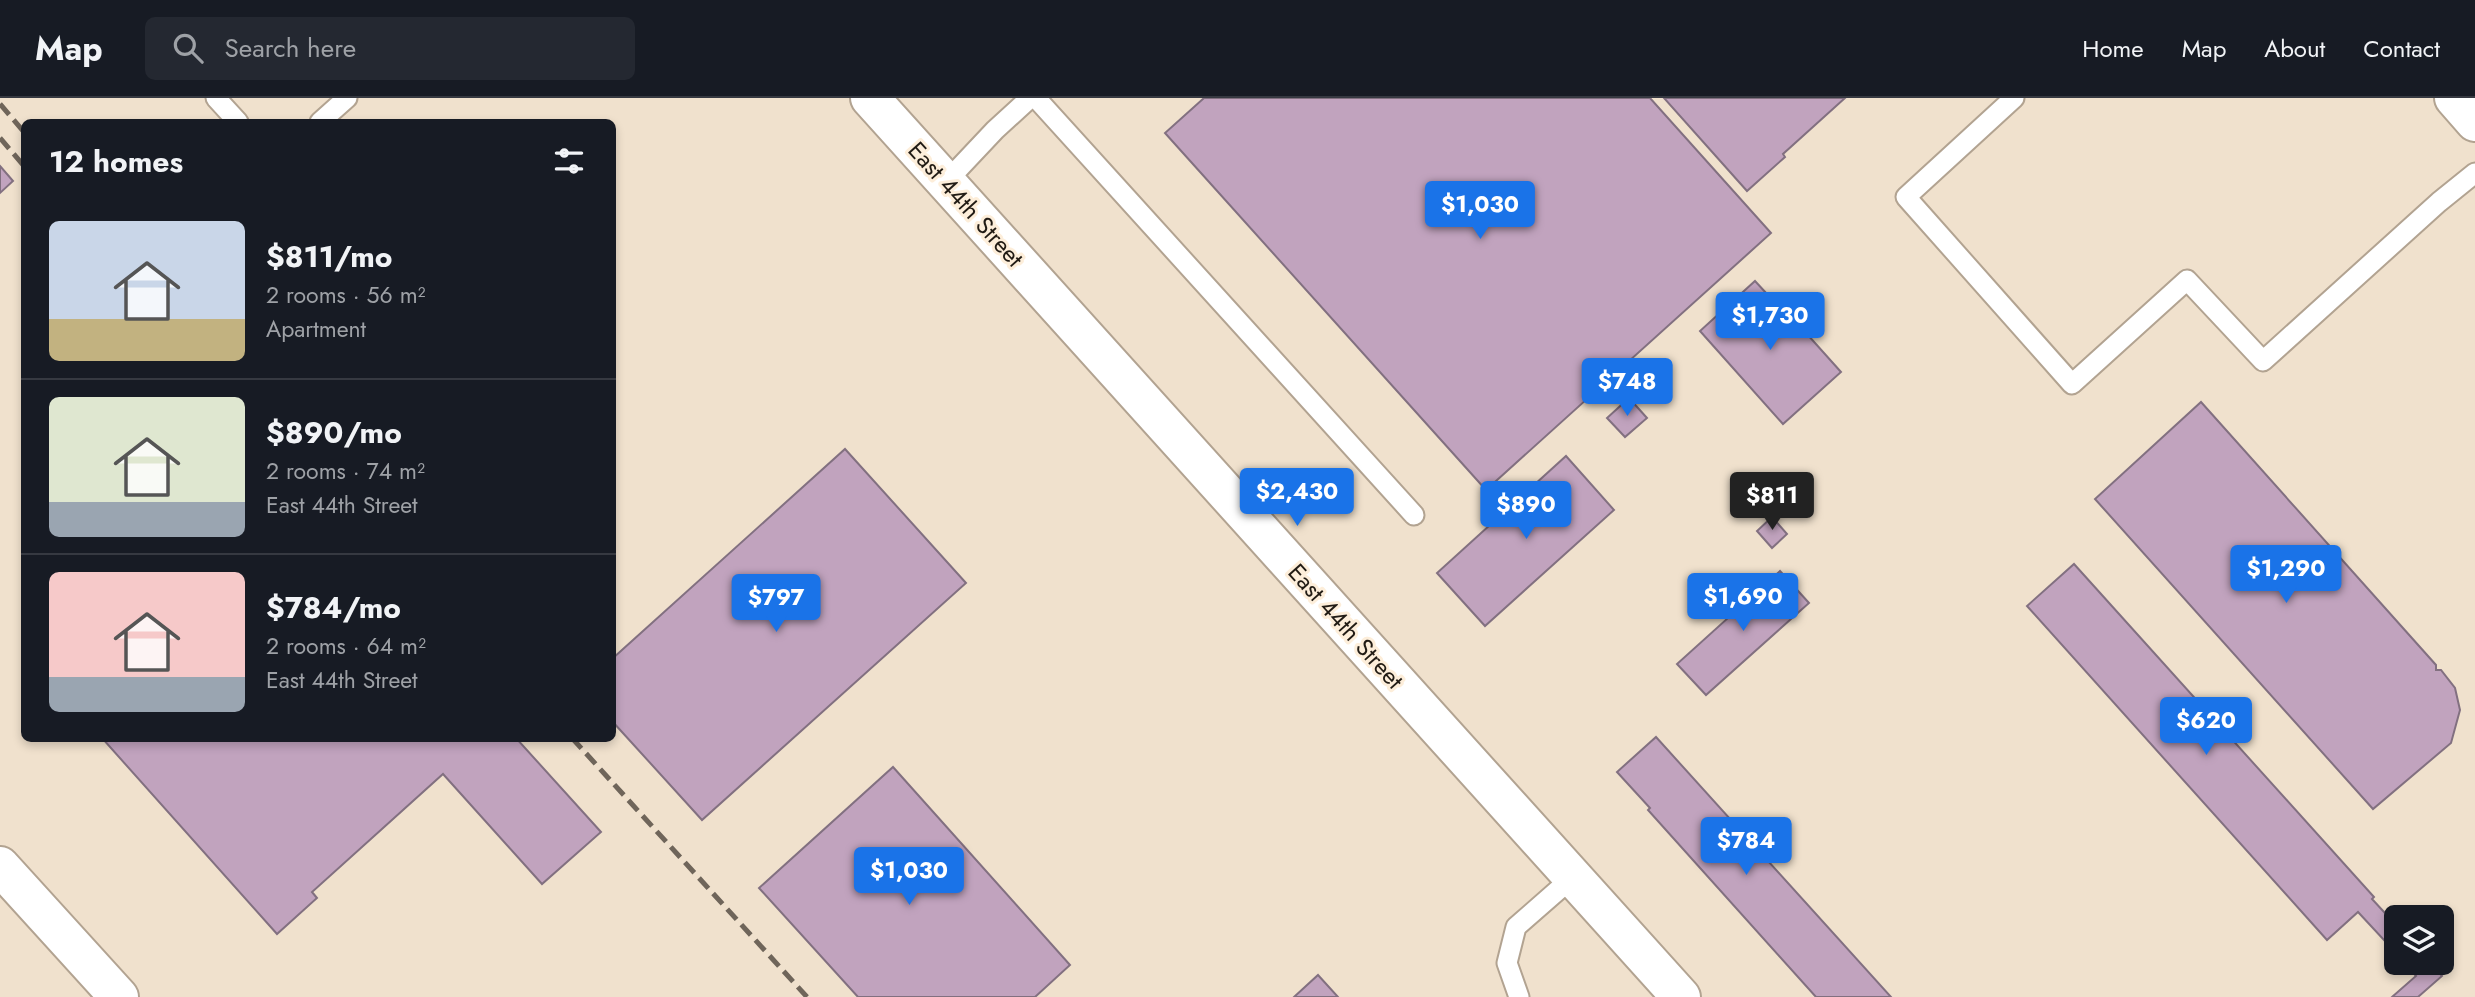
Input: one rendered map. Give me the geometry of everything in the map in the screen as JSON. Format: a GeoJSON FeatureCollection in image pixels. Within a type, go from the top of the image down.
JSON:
{"type":"FeatureCollection","features":[{"type":"Feature","properties":{"kind":"street","name":"East 44th Street"},"geometry":{"type":"LineString","coordinates":[[870,98],[1681,997]]}},
{"type":"Feature","properties":{"kind":"street"},"geometry":{"type":"LineString","coordinates":[[2454,98],[2475,122]]}},
{"type":"Feature","properties":{"kind":"street"},"geometry":{"type":"LineString","coordinates":[[0,866],[119,997]]}},
{"type":"Feature","properties":{"kind":"lane"},"geometry":{"type":"LineString","coordinates":[[216,98],[235,119]]}},
{"type":"Feature","properties":{"kind":"lane"},"geometry":{"type":"LineString","coordinates":[[323,119],[347,98]]}},
{"type":"Feature","properties":{"kind":"lane"},"geometry":{"type":"LineString","coordinates":[[946,182],[1030,98]]}},
{"type":"Feature","properties":{"kind":"lane"},"geometry":{"type":"LineString","coordinates":[[1035,98],[1414,515]]}},
{"type":"Feature","properties":{"kind":"lane"},"geometry":{"type":"LineString","coordinates":[[2014,98],[1906,197],[2072,384],[2187,280],[2263,361],[2439,202],[2475,173]]}},
{"type":"Feature","properties":{"kind":"lane"},"geometry":{"type":"LineString","coordinates":[[1518,997],[1507,963],[1516,928],[1573,877]]}},
{"type":"Feature","properties":{"kind":"building"},"geometry":{"type":"Polygon","coordinates":[[[1204,98],[1650,98],[1771,233],[1486,490],[1165,133],[1204,98]]]}},
{"type":"Feature","properties":{"kind":"building"},"geometry":{"type":"Polygon","coordinates":[[[1664,98],[1845,98],[1747,191],[1664,98]]]}},
{"type":"Feature","properties":{"kind":"building"},"geometry":{"type":"Polygon","coordinates":[[[0,166],[13,181],[0,193],[0,166]]]}},
{"type":"Feature","properties":{"kind":"building"},"geometry":{"type":"Polygon","coordinates":[[[1755,281],[1779,307],[1781,305],[1841,372],[1783,424],[1700,331],[1755,281]]]}},
{"type":"Feature","properties":{"kind":"building"},"geometry":{"type":"Polygon","coordinates":[[[1629,398],[1647,418],[1625,437],[1607,418],[1629,398]]]}},
{"type":"Feature","properties":{"kind":"building"},"geometry":{"type":"Polygon","coordinates":[[[2201,402],[2436,665],[2436,670],[2441,670],[2455,688],[2460,710],[2451,743],[2373,809],[2095,499],[2201,402]]]}},
{"type":"Feature","properties":{"kind":"building"},"geometry":{"type":"Polygon","coordinates":[[[845,449],[966,583],[702,820],[616,725],[616,655],[845,449]]]}},
{"type":"Feature","properties":{"kind":"building"},"geometry":{"type":"Polygon","coordinates":[[[1566,456],[1614,510],[1485,626],[1437,573],[1566,456]]]}},
{"type":"Feature","properties":{"kind":"building"},"geometry":{"type":"Polygon","coordinates":[[[1772,517],[1787,534],[1772,548],[1757,531],[1772,517]]]}},
{"type":"Feature","properties":{"kind":"building"},"geometry":{"type":"Polygon","coordinates":[[[2074,564],[2374,897],[2372,899],[2384,912],[2384,940],[2358,912],[2327,940],[2027,606],[2074,564]]]}},
{"type":"Feature","properties":{"kind":"building"},"geometry":{"type":"Polygon","coordinates":[[[1780,571],[1809,603],[1706,695],[1677,664],[1780,571]]]}},
{"type":"Feature","properties":{"kind":"building"},"geometry":{"type":"Polygon","coordinates":[[[1656,737],[1891,997],[1816,997],[1617,772],[1656,737]]]}},
{"type":"Feature","properties":{"kind":"building"},"geometry":{"type":"Polygon","coordinates":[[[106,742],[520,742],[601,832],[542,884],[443,774],[312,892],[317,898],[277,934],[106,742]]]}},
{"type":"Feature","properties":{"kind":"building"},"geometry":{"type":"Polygon","coordinates":[[[893,767],[1070,965],[1035,997],[858,997],[759,888],[893,767]]]}},
{"type":"Feature","properties":{"kind":"building"},"geometry":{"type":"Polygon","coordinates":[[[1318,975],[1338,997],[1294,997],[1318,975]]]}},
{"type":"Feature","properties":{"kind":"building"},"geometry":{"type":"Polygon","coordinates":[[[2416,976],[2442,976],[2418,997],[2392,997],[2416,976]]]}},
{"type":"Feature","properties":{"kind":"railway"},"geometry":{"type":"LineString","coordinates":[[0,104],[21,128]]}},
{"type":"Feature","properties":{"kind":"railway"},"geometry":{"type":"LineString","coordinates":[[0,138],[21,162]]}},
{"type":"Feature","properties":{"kind":"railway"},"geometry":{"type":"LineString","coordinates":[[576,742],[807,997]]}}]}
